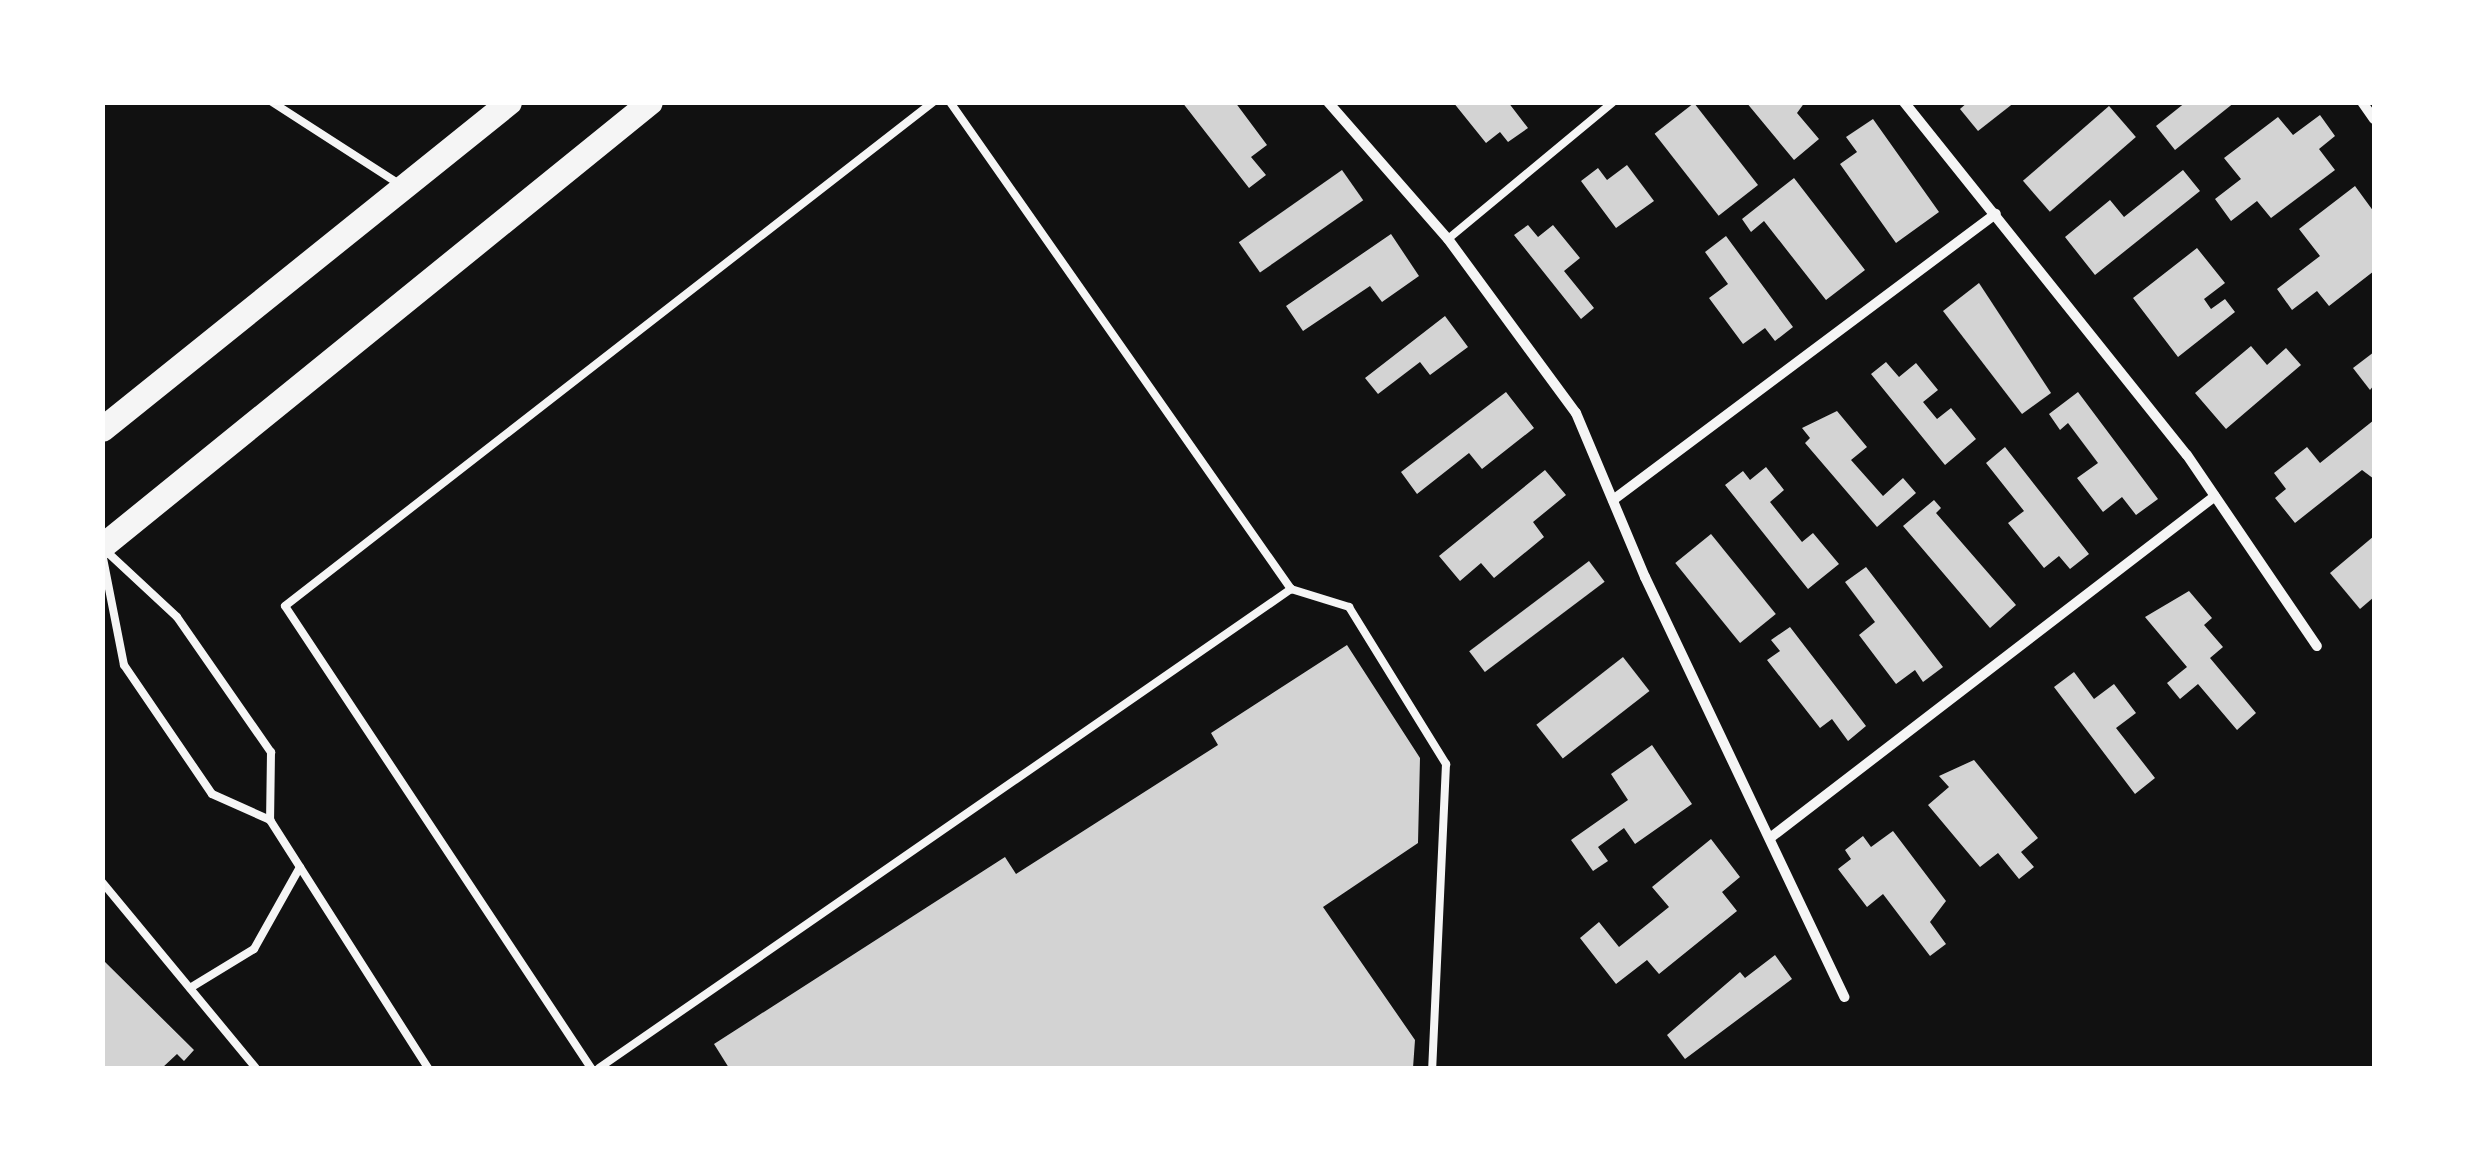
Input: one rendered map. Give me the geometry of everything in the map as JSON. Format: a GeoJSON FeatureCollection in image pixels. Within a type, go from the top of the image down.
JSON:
{"type":"FeatureCollection","features":[{"type":"Feature","properties":{"kind":"main road"},"geometry":{"type":"LineString","coordinates":[[102,429],[509,102]]}},
{"type":"Feature","properties":{"kind":"main road"},"geometry":{"type":"LineString","coordinates":[[102,549],[650,102]]}},
{"type":"Feature","properties":{"kind":"street"},"geometry":{"type":"LineString","coordinates":[[1328,102],[1448,239],[1576,413],[1844,997]]}},
{"type":"Feature","properties":{"kind":"street"},"geometry":{"type":"LineString","coordinates":[[1904,102],[2215,496],[2317,646]]}},
{"type":"Feature","properties":{"kind":"street"},"geometry":{"type":"LineString","coordinates":[[2362,102],[2374,118]]}},
{"type":"Feature","properties":{"kind":"street"},"geometry":{"type":"LineString","coordinates":[[1613,500],[1996,214]]}},
{"type":"Feature","properties":{"kind":"street"},"geometry":{"type":"LineString","coordinates":[[1770,838],[2215,496]]}},
{"type":"Feature","properties":{"kind":"lane"},"geometry":{"type":"LineString","coordinates":[[272,102],[406,188]]}},
{"type":"Feature","properties":{"kind":"lane"},"geometry":{"type":"LineString","coordinates":[[590,1068],[285,606],[933,102]]}},
{"type":"Feature","properties":{"kind":"lane"},"geometry":{"type":"LineString","coordinates":[[950,102],[1291,589],[1350,607],[1446,764],[1432,1068]]}},
{"type":"Feature","properties":{"kind":"lane"},"geometry":{"type":"LineString","coordinates":[[1448,239],[1613,102]]}},
{"type":"Feature","properties":{"kind":"lane"},"geometry":{"type":"LineString","coordinates":[[102,549],[177,617],[271,752],[270,820]]}},
{"type":"Feature","properties":{"kind":"lane"},"geometry":{"type":"LineString","coordinates":[[102,549],[124,665],[212,794],[270,820],[428,1068]]}},
{"type":"Feature","properties":{"kind":"lane"},"geometry":{"type":"LineString","coordinates":[[599,1068],[1291,589]]}},
{"type":"Feature","properties":{"kind":"lane"},"geometry":{"type":"LineString","coordinates":[[190,988],[254,949],[300,867]]}},
{"type":"Feature","properties":{"kind":"lane"},"geometry":{"type":"LineString","coordinates":[[102,882],[256,1068]]}},
{"type":"Feature","properties":{"kind":"building"},"geometry":{"type":"Polygon","coordinates":[[[1182,102],[1235,102],[1267,145],[1251,157],[1266,175],[1249,188],[1182,102]]]}},
{"type":"Feature","properties":{"kind":"building"},"geometry":{"type":"Polygon","coordinates":[[[1453,102],[1508,102],[1528,128],[1508,142],[1500,132],[1486,143],[1453,102]]]}},
{"type":"Feature","properties":{"kind":"building"},"geometry":{"type":"Polygon","coordinates":[[[1746,102],[1805,102],[1797,113],[1819,139],[1794,160],[1746,102]]]}},
{"type":"Feature","properties":{"kind":"building"},"geometry":{"type":"Polygon","coordinates":[[[1968,102],[2015,102],[1978,131],[1960,109],[1968,102]]]}},
{"type":"Feature","properties":{"kind":"building"},"geometry":{"type":"Polygon","coordinates":[[[2186,102],[2235,102],[2175,150],[2156,126],[2186,102]]]}},
{"type":"Feature","properties":{"kind":"building"},"geometry":{"type":"Polygon","coordinates":[[[1694,103],[1758,185],[1719,216],[1655,134],[1694,103]]]}},
{"type":"Feature","properties":{"kind":"building"},"geometry":{"type":"Polygon","coordinates":[[[2109,106],[2136,137],[2050,212],[2023,181],[2109,106]]]}},
{"type":"Feature","properties":{"kind":"building"},"geometry":{"type":"Polygon","coordinates":[[[2320,115],[2335,136],[2319,149],[2335,170],[2271,218],[2257,201],[2231,221],[2215,199],[2241,179],[2224,158],[2278,117],[2293,135],[2320,115]]]}},
{"type":"Feature","properties":{"kind":"building"},"geometry":{"type":"Polygon","coordinates":[[[1873,119],[1939,212],[1896,243],[1840,164],[1857,152],[1846,137],[1873,119]]]}},
{"type":"Feature","properties":{"kind":"building"},"geometry":{"type":"Polygon","coordinates":[[[1627,165],[1654,201],[1616,228],[1581,181],[1598,168],[1607,180],[1627,165]]]}},
{"type":"Feature","properties":{"kind":"building"},"geometry":{"type":"Polygon","coordinates":[[[1342,170],[1363,200],[1260,273],[1239,242],[1342,170]]]}},
{"type":"Feature","properties":{"kind":"building"},"geometry":{"type":"Polygon","coordinates":[[[2183,170],[2200,191],[2095,275],[2065,237],[2110,200],[2124,217],[2183,170]]]}},
{"type":"Feature","properties":{"kind":"building"},"geometry":{"type":"Polygon","coordinates":[[[1794,178],[1865,270],[1826,300],[1764,221],[1751,232],[1742,219],[1794,178]]]}},
{"type":"Feature","properties":{"kind":"building"},"geometry":{"type":"Polygon","coordinates":[[[2355,186],[2374,212],[2374,271],[2329,306],[2317,291],[2292,310],[2277,289],[2320,256],[2299,229],[2355,186]]]}},
{"type":"Feature","properties":{"kind":"building"},"geometry":{"type":"Polygon","coordinates":[[[1528,225],[1538,237],[1553,225],[1580,258],[1564,271],[1594,308],[1581,319],[1514,235],[1528,225]]]}},
{"type":"Feature","properties":{"kind":"building"},"geometry":{"type":"Polygon","coordinates":[[[1391,234],[1419,276],[1382,302],[1370,286],[1303,331],[1286,306],[1391,234]]]}},
{"type":"Feature","properties":{"kind":"building"},"geometry":{"type":"Polygon","coordinates":[[[1726,236],[1793,327],[1775,341],[1765,328],[1743,344],[1709,298],[1728,284],[1705,252],[1726,236]]]}},
{"type":"Feature","properties":{"kind":"building"},"geometry":{"type":"Polygon","coordinates":[[[2197,248],[2225,283],[2204,299],[2211,309],[2225,299],[2235,312],[2178,357],[2133,298],[2197,248]]]}},
{"type":"Feature","properties":{"kind":"building"},"geometry":{"type":"Polygon","coordinates":[[[1979,283],[2051,393],[2022,414],[1943,311],[1979,283]]]}},
{"type":"Feature","properties":{"kind":"building"},"geometry":{"type":"Polygon","coordinates":[[[1445,316],[1468,347],[1430,375],[1420,362],[1378,394],[1365,378],[1445,316]]]}},
{"type":"Feature","properties":{"kind":"building"},"geometry":{"type":"Polygon","coordinates":[[[2251,346],[2267,365],[2286,348],[2301,365],[2226,429],[2195,393],[2251,346]]]}},
{"type":"Feature","properties":{"kind":"building"},"geometry":{"type":"Polygon","coordinates":[[[2374,352],[2374,385],[2370,390],[2353,368],[2374,352]]]}},
{"type":"Feature","properties":{"kind":"building"},"geometry":{"type":"Polygon","coordinates":[[[1886,362],[1899,377],[1916,363],[1938,390],[1923,402],[1937,419],[1951,408],[1976,439],[1945,465],[1871,374],[1886,362]]]}},
{"type":"Feature","properties":{"kind":"building"},"geometry":{"type":"Polygon","coordinates":[[[1506,392],[1534,428],[1482,469],[1469,453],[1417,494],[1401,472],[1506,392]]]}},
{"type":"Feature","properties":{"kind":"building"},"geometry":{"type":"Polygon","coordinates":[[[2078,392],[2158,499],[2136,515],[2122,497],[2103,512],[2077,478],[2098,463],[2068,423],[2060,430],[2049,414],[2078,392]]]}},
{"type":"Feature","properties":{"kind":"building"},"geometry":{"type":"Polygon","coordinates":[[[1837,411],[1867,447],[1851,460],[1883,496],[1903,478],[1916,493],[1877,527],[1805,443],[1810,438],[1802,428],[1837,411]]]}},
{"type":"Feature","properties":{"kind":"building"},"geometry":{"type":"Polygon","coordinates":[[[2374,420],[2374,479],[2362,470],[2295,523],[2275,498],[2286,489],[2274,473],[2307,447],[2320,463],[2374,420]]]}},
{"type":"Feature","properties":{"kind":"building"},"geometry":{"type":"Polygon","coordinates":[[[2005,447],[2089,554],[2070,569],[2059,556],[2044,568],[2008,523],[2024,511],[1986,463],[2005,447]]]}},
{"type":"Feature","properties":{"kind":"building"},"geometry":{"type":"Polygon","coordinates":[[[1766,467],[1784,490],[1770,502],[1802,542],[1813,533],[1839,564],[1808,589],[1725,485],[1743,471],[1750,480],[1766,467]]]}},
{"type":"Feature","properties":{"kind":"building"},"geometry":{"type":"Polygon","coordinates":[[[1545,470],[1566,495],[1533,522],[1544,537],[1494,578],[1481,563],[1460,581],[1439,556],[1545,470]]]}},
{"type":"Feature","properties":{"kind":"building"},"geometry":{"type":"Polygon","coordinates":[[[1934,500],[1941,508],[1936,513],[2016,605],[1990,628],[1903,526],[1934,500]]]}},
{"type":"Feature","properties":{"kind":"building"},"geometry":{"type":"Polygon","coordinates":[[[1711,534],[1776,614],[1740,643],[1675,563],[1711,534]]]}},
{"type":"Feature","properties":{"kind":"building"},"geometry":{"type":"Polygon","coordinates":[[[2374,536],[2374,597],[2360,609],[2330,573],[2374,536]]]}},
{"type":"Feature","properties":{"kind":"building"},"geometry":{"type":"Polygon","coordinates":[[[1589,561],[1605,582],[1485,672],[1469,651],[1589,561]]]}},
{"type":"Feature","properties":{"kind":"building"},"geometry":{"type":"Polygon","coordinates":[[[1866,567],[1943,667],[1923,682],[1915,670],[1896,684],[1859,635],[1875,622],[1845,582],[1866,567]]]}},
{"type":"Feature","properties":{"kind":"building"},"geometry":{"type":"Polygon","coordinates":[[[2189,591],[2212,618],[2204,625],[2223,647],[2210,658],[2256,713],[2237,730],[2198,684],[2180,699],[2167,683],[2187,667],[2145,617],[2189,591]]]}},
{"type":"Feature","properties":{"kind":"building"},"geometry":{"type":"Polygon","coordinates":[[[1790,627],[1866,726],[1848,741],[1832,719],[1820,728],[1767,660],[1780,651],[1771,640],[1790,627]]]}},
{"type":"Feature","properties":{"kind":"building"},"geometry":{"type":"Polygon","coordinates":[[[1347,645],[1420,758],[1418,843],[1323,907],[1415,1040],[1413,1068],[729,1068],[714,1044],[1005,857],[1016,874],[1218,745],[1211,733],[1347,645]]]}},
{"type":"Feature","properties":{"kind":"building"},"geometry":{"type":"Polygon","coordinates":[[[1623,657],[1649,691],[1563,759],[1536,725],[1623,657]]]}},
{"type":"Feature","properties":{"kind":"building"},"geometry":{"type":"Polygon","coordinates":[[[2074,672],[2094,699],[2114,684],[2136,713],[2116,728],[2155,778],[2135,794],[2054,687],[2074,672]]]}},
{"type":"Feature","properties":{"kind":"building"},"geometry":{"type":"Polygon","coordinates":[[[1652,745],[1692,804],[1635,844],[1624,828],[1598,847],[1608,861],[1593,871],[1571,840],[1628,800],[1611,774],[1652,745]]]}},
{"type":"Feature","properties":{"kind":"building"},"geometry":{"type":"Polygon","coordinates":[[[1974,760],[2038,838],[2021,852],[2034,867],[2019,879],[1998,853],[1980,867],[1928,805],[1949,787],[1939,776],[1974,760]]]}},
{"type":"Feature","properties":{"kind":"building"},"geometry":{"type":"Polygon","coordinates":[[[1893,831],[1946,901],[1930,922],[1946,944],[1930,956],[1883,894],[1867,907],[1838,869],[1851,859],[1845,850],[1863,836],[1871,847],[1893,831]]]}},
{"type":"Feature","properties":{"kind":"building"},"geometry":{"type":"Polygon","coordinates":[[[1711,839],[1740,877],[1722,892],[1737,911],[1659,974],[1647,960],[1616,984],[1580,938],[1599,922],[1619,947],[1669,907],[1652,887],[1711,839]]]}},
{"type":"Feature","properties":{"kind":"building"},"geometry":{"type":"Polygon","coordinates":[[[1775,955],[1792,979],[1685,1059],[1667,1035],[1740,972],[1745,978],[1775,955]]]}},
{"type":"Feature","properties":{"kind":"building"},"geometry":{"type":"Polygon","coordinates":[[[102,959],[194,1050],[184,1061],[177,1054],[162,1068],[102,1068],[102,959]]]}}]}
